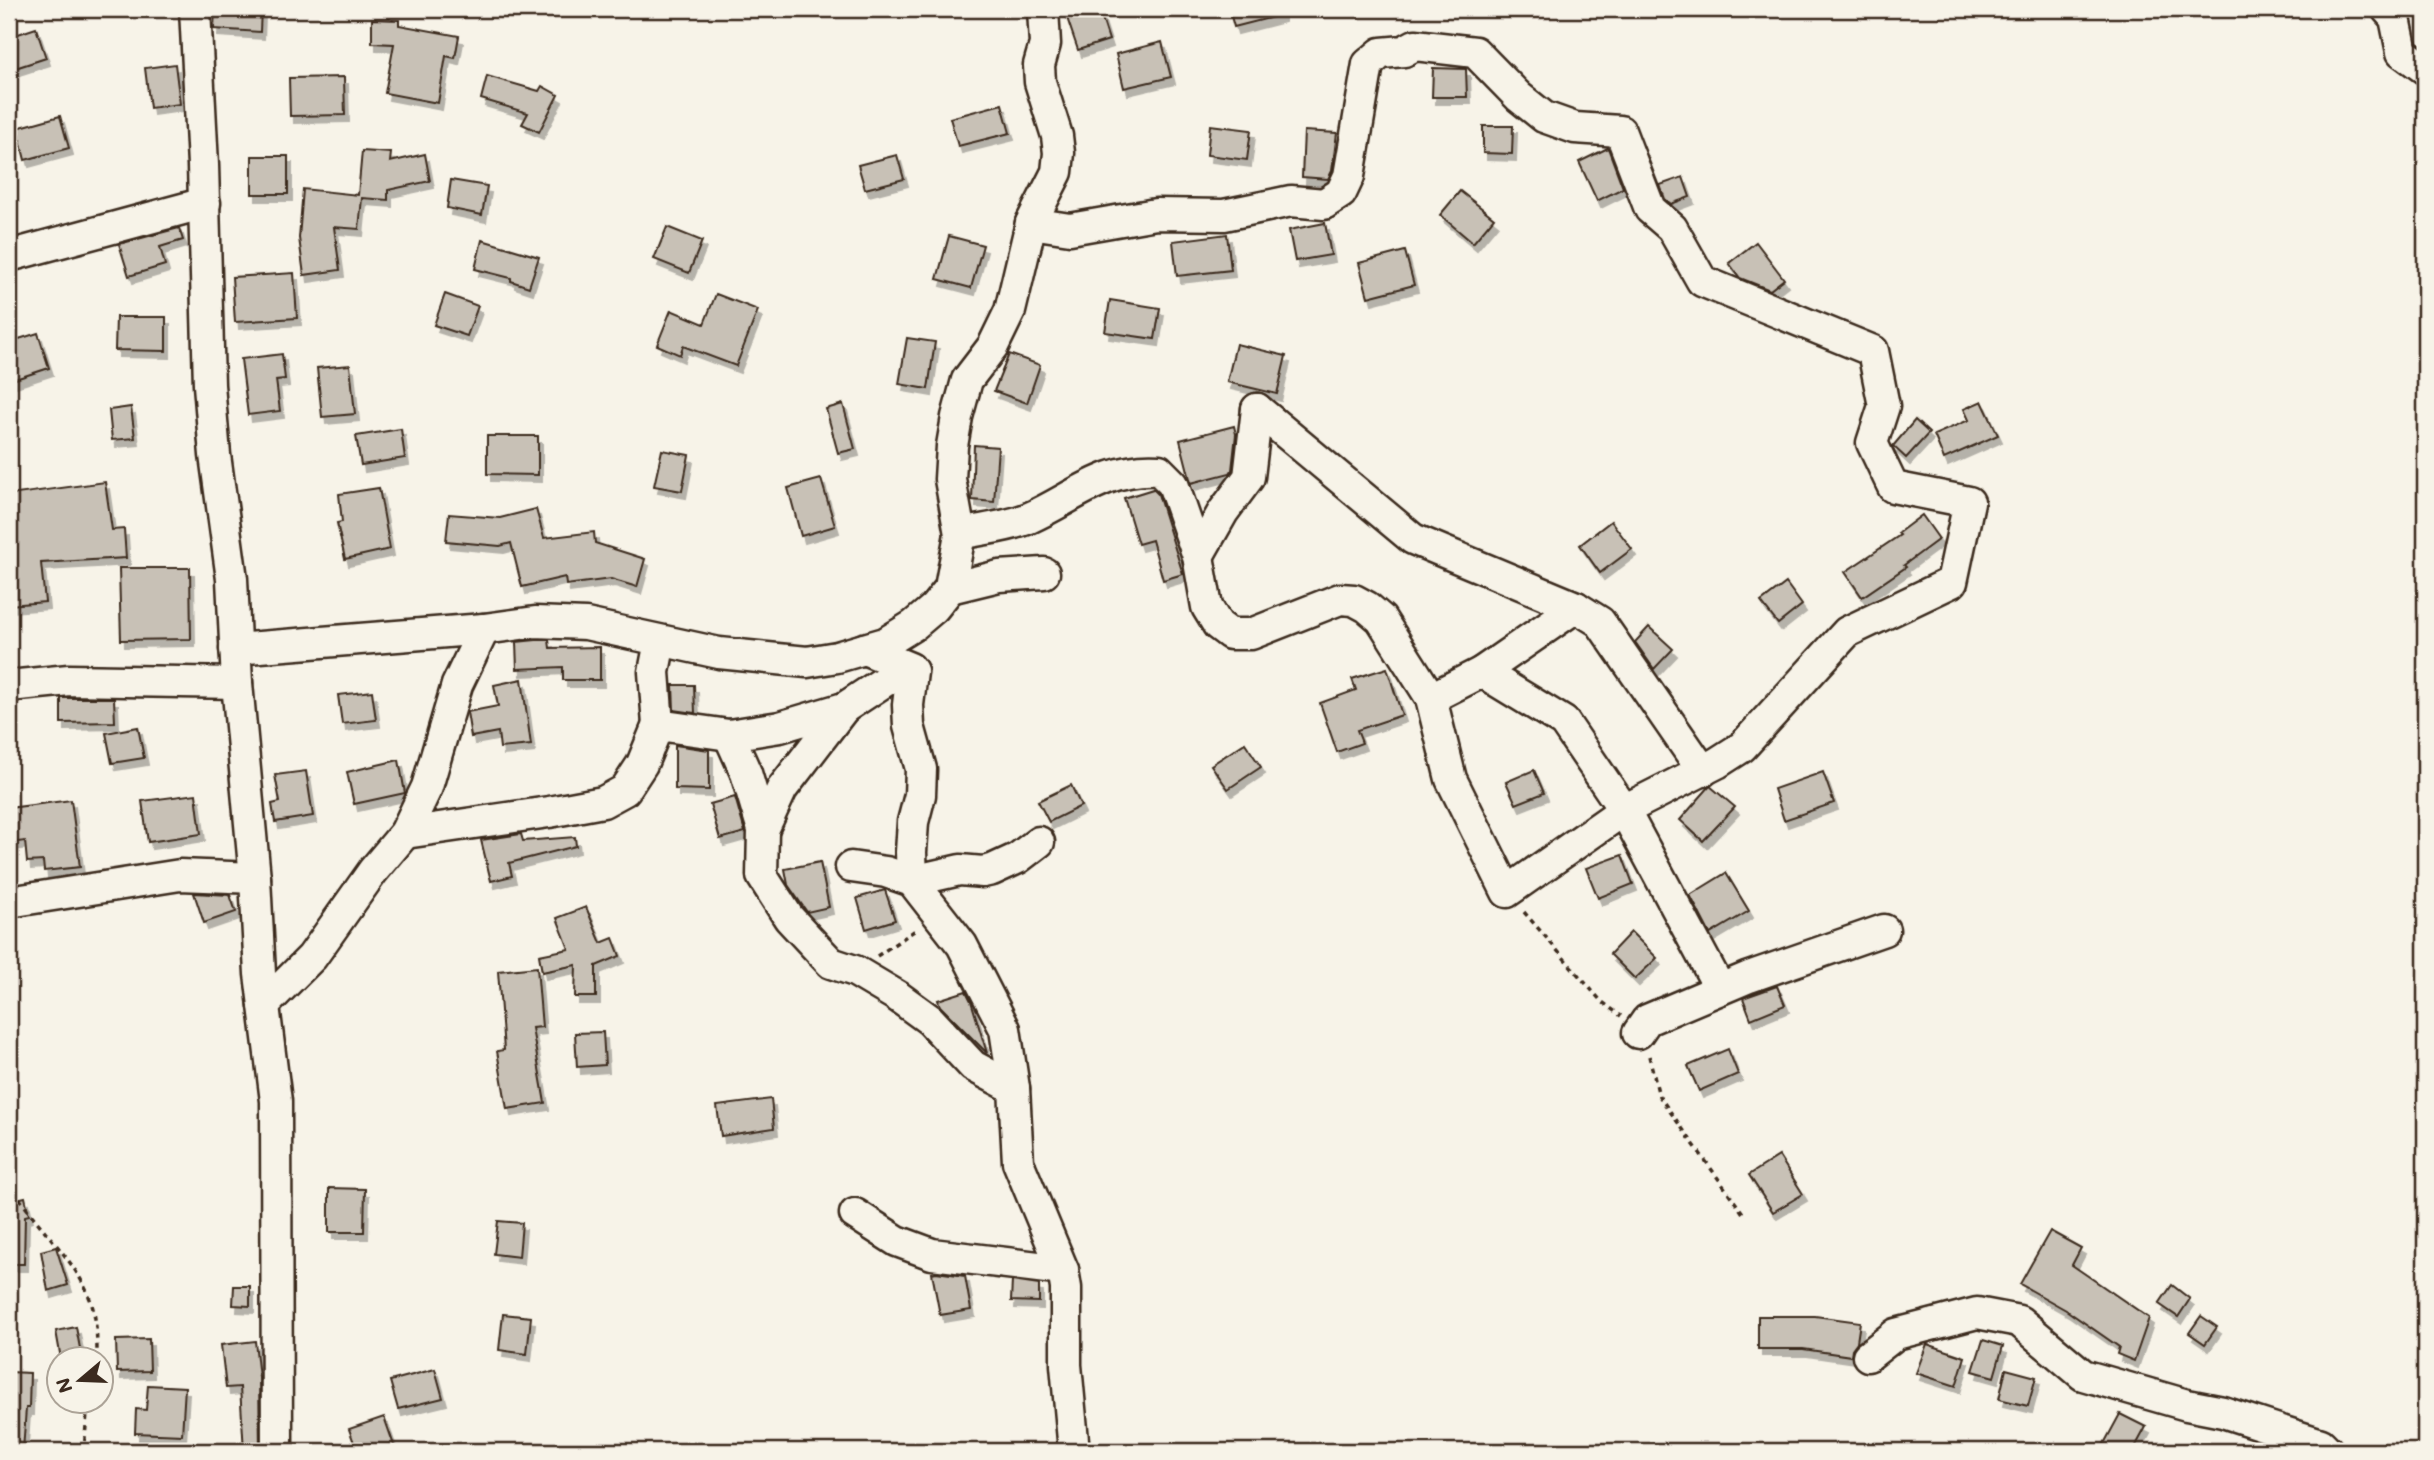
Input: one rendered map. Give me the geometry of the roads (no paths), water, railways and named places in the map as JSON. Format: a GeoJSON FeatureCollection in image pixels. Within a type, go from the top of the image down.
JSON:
{"type":"FeatureCollection","features":[{"type":"Feature","properties":{"kind":"street"},"geometry":{"type":"LineString","coordinates":[[195,9],[205,203],[209,385],[215,455],[232,579],[237,683],[264,1005],[276,1101],[277,1451]]}},
{"type":"Feature","properties":{"kind":"street"},"geometry":{"type":"LineString","coordinates":[[235,649],[484,629],[535,622],[586,624],[719,653],[807,662],[885,643],[914,625],[934,608],[950,588],[960,534],[950,479],[957,417],[967,380],[993,346],[1010,311],[1031,223],[1056,172],[1059,153],[1057,136],[1040,82],[1039,65],[1045,44],[1043,9]]}},
{"type":"Feature","properties":{"kind":"street"},"geometry":{"type":"LineString","coordinates":[[2387,9],[2395,18],[2402,52],[2425,69]]}},
{"type":"Feature","properties":{"kind":"street"},"geometry":{"type":"LineString","coordinates":[[960,534],[1027,519],[1116,474],[1139,468],[1159,470],[1173,484],[1198,556],[1207,607],[1218,625],[1230,634],[1251,634],[1340,599],[1354,600],[1381,619],[1431,698],[1451,779],[1507,892],[1624,810],[1703,771],[1742,747],[1847,632],[1952,582],[1969,502],[1893,487],[1872,443],[1884,406],[1873,351],[1702,281],[1672,228],[1650,209],[1620,131],[1575,128],[1544,117],[1519,97],[1475,52],[1415,44],[1404,51],[1381,53],[1368,64],[1349,176],[1341,193],[1324,204],[1291,201],[1224,215],[1156,214],[1070,229],[1031,223]]}},
{"type":"Feature","properties":{"kind":"street"},"geometry":{"type":"LineString","coordinates":[[9,256],[205,203]]}},
{"type":"Feature","properties":{"kind":"street"},"geometry":{"type":"LineString","coordinates":[[1198,556],[1223,512],[1249,477],[1257,409],[1413,539],[1576,607],[1600,622],[1703,771]]}},
{"type":"Feature","properties":{"kind":"street"},"geometry":{"type":"LineString","coordinates":[[950,588],[999,576],[1044,573]]}},
{"type":"Feature","properties":{"kind":"street"},"geometry":{"type":"LineString","coordinates":[[1431,698],[1482,672],[1576,607]]}},
{"type":"Feature","properties":{"kind":"street"},"geometry":{"type":"LineString","coordinates":[[264,1005],[312,957],[359,889],[405,833],[427,787],[457,685],[484,629]]}},
{"type":"Feature","properties":{"kind":"street"},"geometry":{"type":"LineString","coordinates":[[405,833],[603,802],[625,790],[642,764],[658,725],[654,672],[660,641]]}},
{"type":"Feature","properties":{"kind":"street"},"geometry":{"type":"LineString","coordinates":[[864,649],[912,671]]}},
{"type":"Feature","properties":{"kind":"street"},"geometry":{"type":"LineString","coordinates":[[658,725],[729,735],[780,727],[844,708],[885,681],[912,671]]}},
{"type":"Feature","properties":{"kind":"street"},"geometry":{"type":"LineString","coordinates":[[912,671],[908,705],[909,726],[921,769],[920,795],[911,852],[912,881],[961,945],[1005,1029],[1014,1088],[1018,1163],[1063,1270],[1066,1288],[1066,1365],[1074,1451]]}},
{"type":"Feature","properties":{"kind":"street"},"geometry":{"type":"LineString","coordinates":[[1482,672],[1564,722],[1624,810],[1720,989]]}},
{"type":"Feature","properties":{"kind":"street"},"geometry":{"type":"LineString","coordinates":[[9,686],[69,680],[237,683]]}},
{"type":"Feature","properties":{"kind":"street"},"geometry":{"type":"LineString","coordinates":[[763,830],[782,789],[844,708]]}},
{"type":"Feature","properties":{"kind":"street"},"geometry":{"type":"LineString","coordinates":[[729,735],[746,773],[763,830],[762,876],[789,918],[831,963],[855,971],[897,996],[930,1020],[973,1066],[1014,1088]]}},
{"type":"Feature","properties":{"kind":"street"},"geometry":{"type":"LineString","coordinates":[[851,867],[886,872],[912,881],[960,870],[992,870],[1018,858],[1039,842]]}},
{"type":"Feature","properties":{"kind":"street"},"geometry":{"type":"LineString","coordinates":[[9,902],[180,875],[255,878]]}},
{"type":"Feature","properties":{"kind":"street"},"geometry":{"type":"LineString","coordinates":[[1638,1033],[1647,1020],[1720,989],[1884,930]]}},
{"type":"Feature","properties":{"kind":"street"},"geometry":{"type":"LineString","coordinates":[[855,1213],[897,1241],[932,1254],[1063,1270]]}},
{"type":"Feature","properties":{"kind":"street"},"geometry":{"type":"LineString","coordinates":[[1868,1356],[1896,1334],[1977,1313],[2019,1321],[2083,1375],[2187,1405],[2223,1412],[2321,1444],[2328,1451]]}}]}
